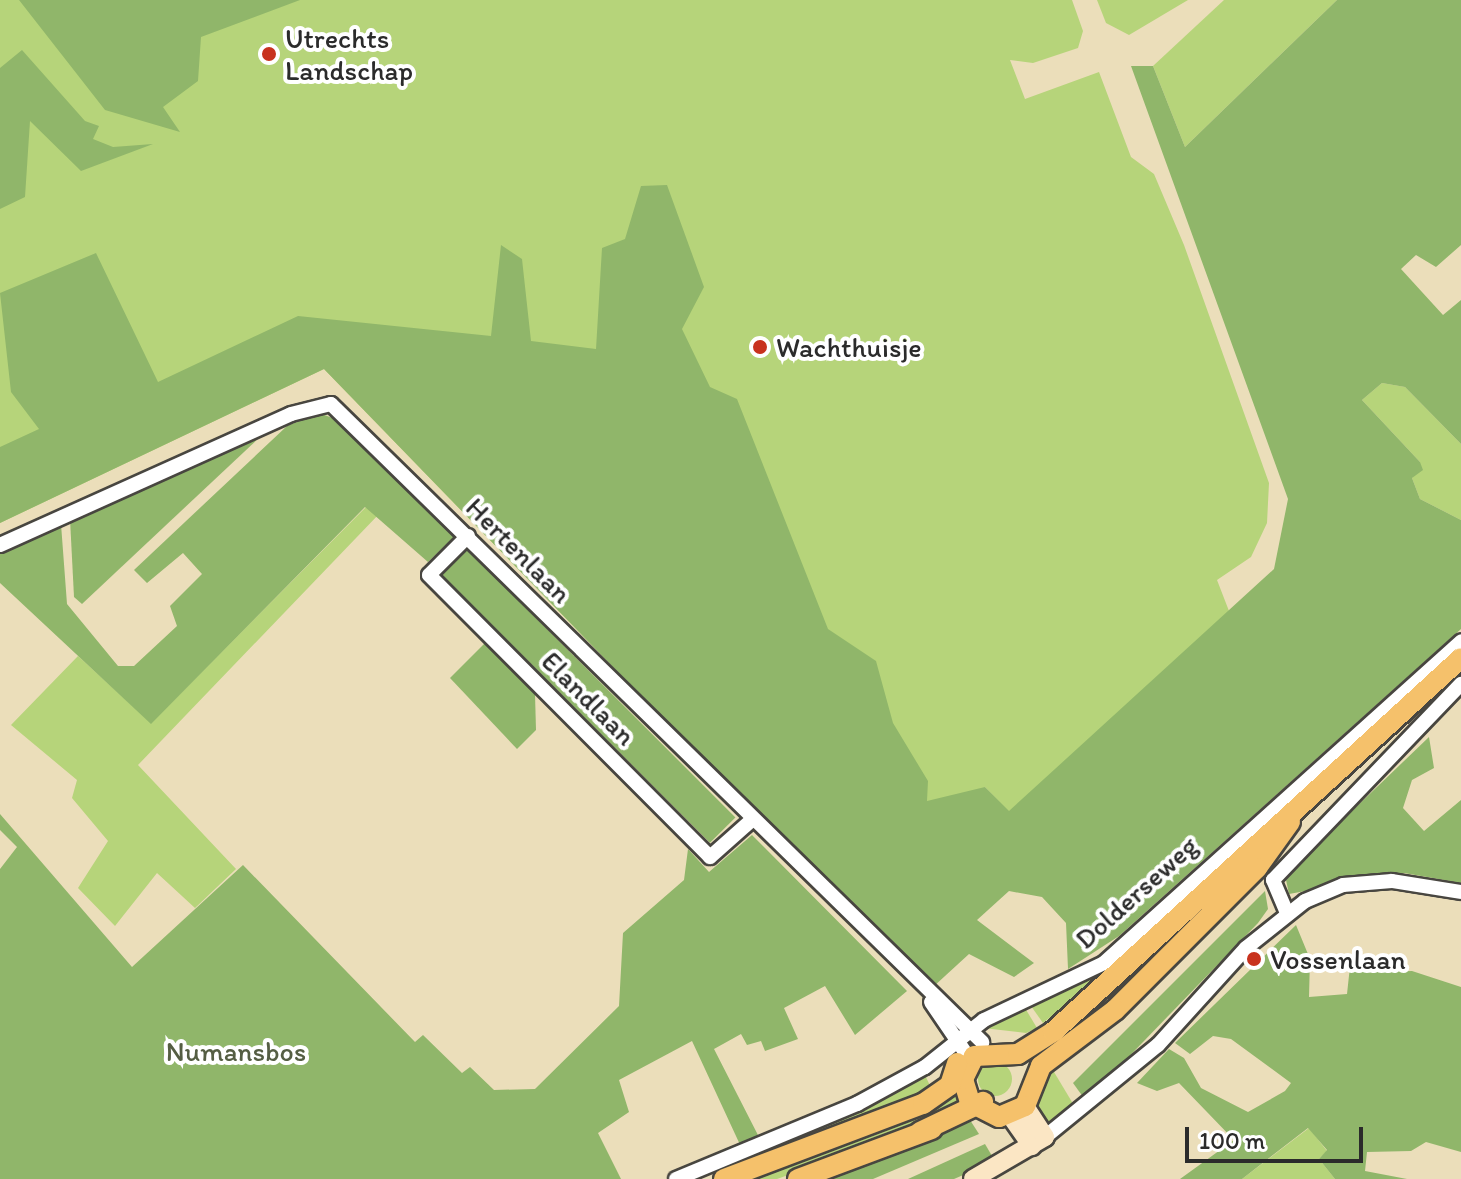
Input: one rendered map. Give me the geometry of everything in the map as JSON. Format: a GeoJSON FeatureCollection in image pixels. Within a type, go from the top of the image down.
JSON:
{"type":"FeatureCollection","features":[{"type":"Feature","properties":{"kind":"main road","name":"Dolderseweg"},"geometry":{"type":"LineString","coordinates":[[1015,1052],[1062,1021],[1290,822],[1461,658]]}},
{"type":"Feature","properties":{"kind":"main road","name":"Dolderseweg"},"geometry":{"type":"LineString","coordinates":[[1023,1100],[1041,1066],[1115,1010],[1257,868],[1290,822]]}},
{"type":"Feature","properties":{"kind":"main road"},"geometry":{"type":"LineString","coordinates":[[969,1044],[1015,1052],[1026,1075],[1023,1100],[1039,1142],[973,1179]]}},
{"type":"Feature","properties":{"kind":"main road"},"geometry":{"type":"LineString","coordinates":[[724,1179],[923,1104],[946,1091],[969,1044]]}},
{"type":"Feature","properties":{"kind":"main road"},"geometry":{"type":"LineString","coordinates":[[969,1044],[963,1079],[974,1106]]}},
{"type":"Feature","properties":{"kind":"main road"},"geometry":{"type":"LineString","coordinates":[[798,1179],[920,1132],[974,1106],[1023,1100]]}},
{"type":"Feature","properties":{"kind":"street","name":"Hertenlaan"},"geometry":{"type":"LineString","coordinates":[[0,545],[323,401],[351,420],[753,819],[925,991],[969,1044]]}},
{"type":"Feature","properties":{"kind":"street","name":"Elandlaan"},"geometry":{"type":"LineString","coordinates":[[468,536],[429,575],[710,857],[753,819]]}},
{"type":"Feature","properties":{"kind":"street","name":"Dolderseweg"},"geometry":{"type":"LineString","coordinates":[[676,1179],[770,1146],[857,1104],[969,1044],[1104,963],[1461,641]]}},
{"type":"Feature","properties":{"kind":"street"},"geometry":{"type":"LineString","coordinates":[[1287,913],[1273,880],[1461,684]]}},
{"type":"Feature","properties":{"kind":"street"},"geometry":{"type":"LineString","coordinates":[[1039,1142],[1158,1045],[1287,913],[1343,885],[1392,881],[1461,892]]}},
{"type":"Feature","properties":{"kind":"green space"},"geometry":{"type":"Polygon","coordinates":[[[0,0],[1072,0],[1083,31],[1078,48],[1033,63],[1010,60],[1025,99],[1099,72],[1131,157],[1154,174],[1184,245],[1269,483],[1267,523],[1251,557],[1217,580],[1229,611],[1009,812],[985,787],[875,937],[324,369],[0,523],[0,0]]]}},
{"type":"Feature","properties":{"kind":"green space"},"geometry":{"type":"Polygon","coordinates":[[[19,0],[300,0],[201,37],[198,81],[163,107],[180,132],[105,110],[19,0]]]}},
{"type":"Feature","properties":{"kind":"green space"},"geometry":{"type":"Polygon","coordinates":[[[1097,0],[1188,0],[1129,35],[1106,23],[1097,0]]]}},
{"type":"Feature","properties":{"kind":"green space"},"geometry":{"type":"Polygon","coordinates":[[[1224,0],[1337,0],[1185,147],[1153,66],[1224,0]]]}},
{"type":"Feature","properties":{"kind":"green space"},"geometry":{"type":"Polygon","coordinates":[[[1337,0],[1461,0],[1461,245],[1436,267],[1416,255],[1401,269],[1443,315],[1461,300],[1461,444],[1405,387],[1382,383],[1362,400],[1420,462],[1423,470],[1412,478],[1420,499],[1461,520],[1461,629],[1119,936],[1068,969],[1066,923],[1042,897],[1009,891],[977,920],[1034,963],[1014,977],[969,954],[933,987],[875,937],[324,369],[0,523],[0,447],[39,429],[11,392],[0,293],[96,253],[158,382],[298,316],[491,336],[501,245],[522,259],[531,341],[596,349],[602,248],[625,239],[641,186],[667,185],[704,287],[682,329],[710,387],[737,399],[828,629],[876,661],[893,723],[928,781],[927,801],[985,787],[1009,811],[1274,569],[1288,499],[1131,66],[1153,66],[1185,147],[1337,0]]]}},
{"type":"Feature","properties":{"kind":"green space"},"geometry":{"type":"Polygon","coordinates":[[[22,50],[85,121],[99,126],[93,139],[113,147],[153,144],[81,171],[30,121],[25,197],[0,209],[0,68],[22,50]]]}},
{"type":"Feature","properties":{"kind":"green space"},"geometry":{"type":"Polygon","coordinates":[[[1382,383],[1405,387],[1461,444],[1461,520],[1420,499],[1412,478],[1420,462],[1362,400],[1382,383]]]}},
{"type":"Feature","properties":{"kind":"green space"},"geometry":{"type":"Polygon","coordinates":[[[319,413],[338,420],[455,536],[428,562],[365,507],[151,724],[0,583],[0,553],[61,524],[67,604],[118,666],[134,666],[177,626],[170,606],[202,574],[183,553],[147,583],[134,570],[287,426],[319,413]]]}},
{"type":"Feature","properties":{"kind":"green space"},"geometry":{"type":"Polygon","coordinates":[[[262,435],[82,604],[74,597],[70,519],[262,435]]]}},
{"type":"Feature","properties":{"kind":"green space"},"geometry":{"type":"Polygon","coordinates":[[[366,507],[380,513],[138,765],[236,869],[195,908],[157,873],[115,926],[78,888],[108,841],[72,798],[77,780],[11,725],[78,656],[151,723],[366,507]]]}},
{"type":"Feature","properties":{"kind":"green space"},"geometry":{"type":"Polygon","coordinates":[[[466,548],[735,817],[710,843],[441,573],[466,548]]]}},
{"type":"Feature","properties":{"kind":"green space"},"geometry":{"type":"Polygon","coordinates":[[[485,643],[535,694],[536,730],[517,749],[450,678],[485,643]]]}},
{"type":"Feature","properties":{"kind":"green space"},"geometry":{"type":"Polygon","coordinates":[[[1429,737],[1434,768],[1412,780],[1403,808],[1424,831],[1461,800],[1461,883],[1404,873],[1289,894],[1286,880],[1301,860],[1429,737]]]}},
{"type":"Feature","properties":{"kind":"green space","name":"Numansbos"},"geometry":{"type":"Polygon","coordinates":[[[0,814],[132,967],[243,865],[415,1042],[423,1035],[462,1073],[470,1067],[494,1090],[535,1089],[619,1006],[623,933],[684,880],[688,849],[709,872],[752,835],[907,991],[855,1035],[825,986],[784,1008],[798,1039],[765,1051],[761,1041],[747,1045],[741,1034],[714,1049],[761,1141],[742,1149],[692,1041],[619,1080],[629,1112],[598,1133],[621,1179],[0,1179],[0,869],[17,847],[0,830],[0,814]]]}},
{"type":"Feature","properties":{"kind":"green space"},"geometry":{"type":"Polygon","coordinates":[[[1265,891],[1268,909],[1258,923],[1086,1101],[1073,1083],[1265,891]]]}},
{"type":"Feature","properties":{"kind":"green space"},"geometry":{"type":"Polygon","coordinates":[[[1296,925],[1310,959],[1309,997],[1347,994],[1351,957],[1378,972],[1412,971],[1461,987],[1461,1152],[1426,1142],[1411,1151],[1367,1152],[1365,1171],[1407,1179],[1335,1179],[1319,1159],[1327,1150],[1308,1128],[1242,1179],[1180,1179],[1234,1140],[1179,1083],[1157,1091],[1137,1083],[1169,1049],[1184,1058],[1201,1088],[1248,1112],[1285,1091],[1291,1083],[1231,1039],[1213,1036],[1190,1054],[1175,1043],[1296,925]]]}},
{"type":"Feature","properties":{"kind":"green space"},"geometry":{"type":"Polygon","coordinates":[[[1094,977],[1071,1001],[1043,1023],[1031,1006],[1094,977]]]}},
{"type":"Feature","properties":{"kind":"green space"},"geometry":{"type":"Polygon","coordinates":[[[1025,1008],[1037,1028],[1026,1033],[983,1028],[1025,1008]]]}},
{"type":"Feature","properties":{"kind":"green space"},"geometry":{"type":"Polygon","coordinates":[[[995,1062],[1007,1067],[1012,1079],[1007,1091],[995,1096],[983,1091],[978,1079],[983,1067],[995,1062]]]}},
{"type":"Feature","properties":{"kind":"green space"},"geometry":{"type":"Polygon","coordinates":[[[1051,1067],[1075,1107],[1052,1125],[1034,1107],[1051,1067]]]}},
{"type":"Feature","properties":{"kind":"green space"},"geometry":{"type":"Polygon","coordinates":[[[925,1075],[933,1092],[750,1161],[866,1108],[925,1075]]]}},
{"type":"Feature","properties":{"kind":"green space"},"geometry":{"type":"Polygon","coordinates":[[[955,1089],[961,1102],[850,1153],[777,1179],[751,1179],[955,1089]]]}},
{"type":"Feature","properties":{"kind":"green space"},"geometry":{"type":"Polygon","coordinates":[[[970,1120],[979,1134],[873,1179],[820,1179],[970,1120]]]}},
{"type":"Feature","properties":{"kind":"green space"},"geometry":{"type":"Polygon","coordinates":[[[1309,1128],[1327,1151],[1319,1159],[1335,1179],[1242,1179],[1309,1128]]]}},
{"type":"Feature","properties":{"kind":"green space"},"geometry":{"type":"Polygon","coordinates":[[[985,1144],[995,1161],[954,1179],[908,1179],[985,1144]]]}},
{"type":"Feature","properties":{"kind":"place","name":"Utrechts Landschap"},"geometry":{"type":"Point","coordinates":[269,54]}},
{"type":"Feature","properties":{"kind":"place","name":"Wachthuisje"},"geometry":{"type":"Point","coordinates":[760,347]}},
{"type":"Feature","properties":{"kind":"place","name":"Vossenlaan"},"geometry":{"type":"Point","coordinates":[1254,959]}}]}
